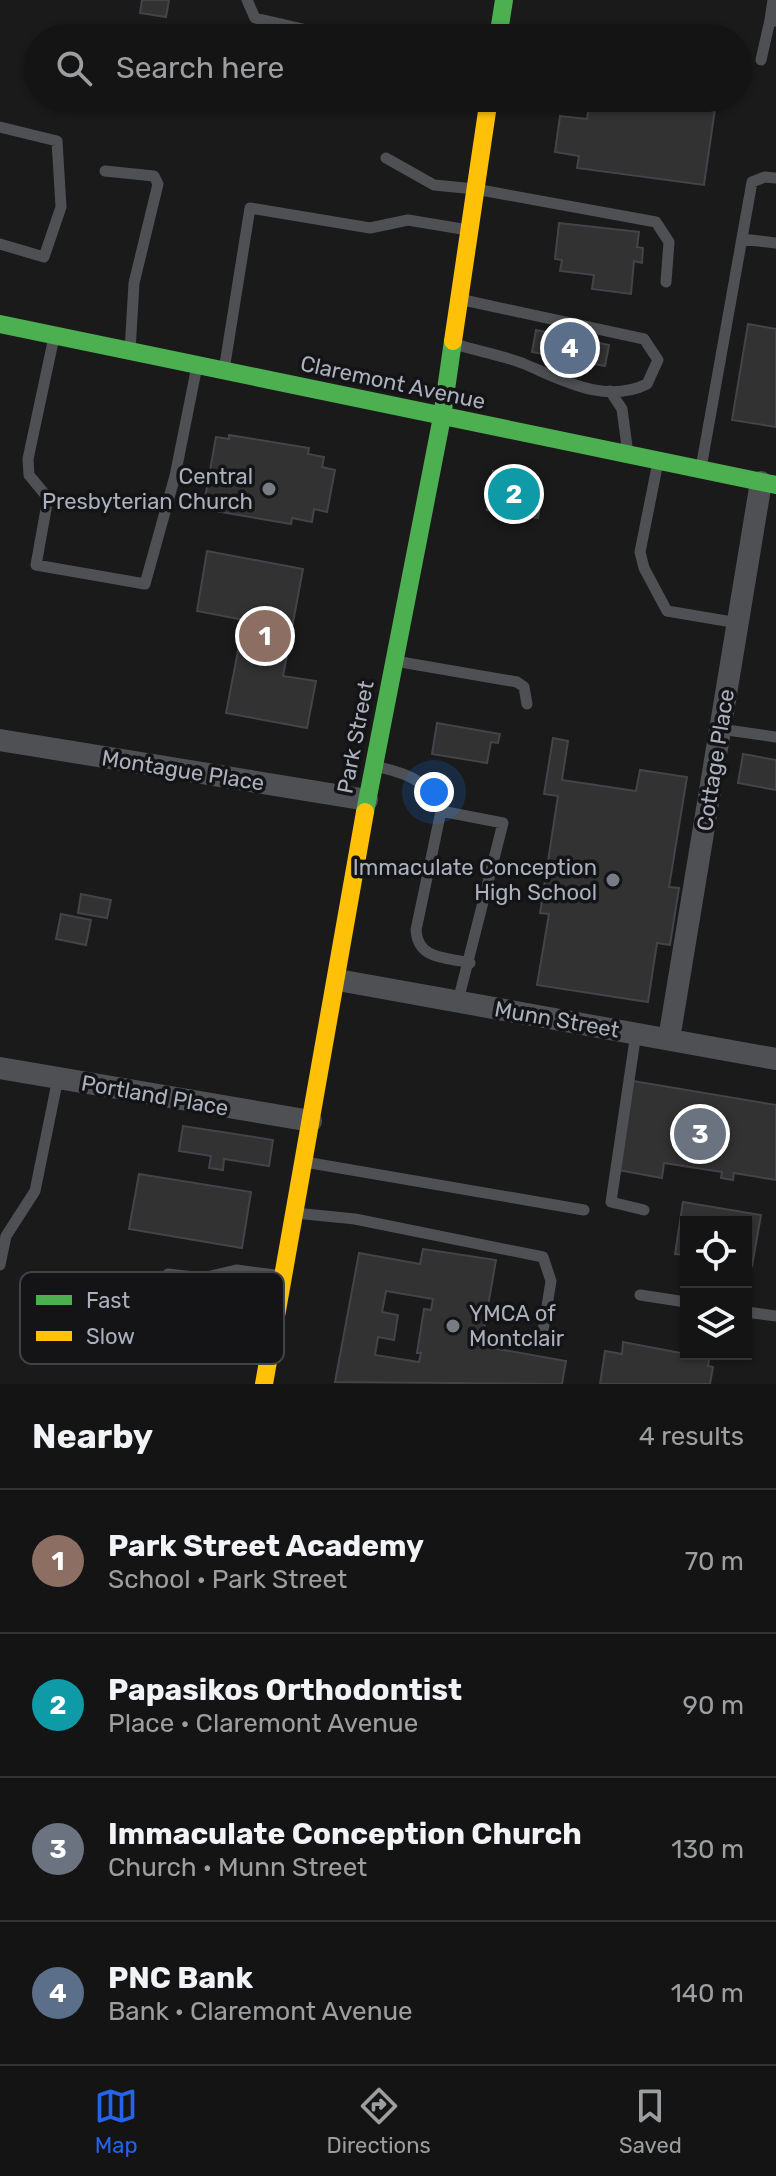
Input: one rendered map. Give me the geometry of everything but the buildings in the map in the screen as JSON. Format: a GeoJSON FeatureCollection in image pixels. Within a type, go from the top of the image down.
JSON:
{"type":"FeatureCollection","features":[{"type":"Feature","properties":{"kind":"street"},"geometry":{"type":"LineString","coordinates":[[500,24],[504,0]]}},
{"type":"Feature","properties":{"kind":"street","name":"Park Street"},"geometry":{"type":"LineString","coordinates":[[284,1276],[367,800],[442,417],[487,112]]}},
{"type":"Feature","properties":{"kind":"street","name":"Claremont Avenue"},"geometry":{"type":"LineString","coordinates":[[0,324],[769,484]]}},
{"type":"Feature","properties":{"kind":"street","name":"Cottage Place"},"geometry":{"type":"LineString","coordinates":[[669,1039],[738,623],[769,484]]}},
{"type":"Feature","properties":{"kind":"street","name":"Montague Place"},"geometry":{"type":"LineString","coordinates":[[0,740],[367,800]]}},
{"type":"Feature","properties":{"kind":"street","name":"Munn Street"},"geometry":{"type":"LineString","coordinates":[[338,980],[776,1059]]}},
{"type":"Feature","properties":{"kind":"street","name":"Portland Place"},"geometry":{"type":"LineString","coordinates":[[0,1068],[311,1121]]}},
{"type":"Feature","properties":{"kind":"street","name":"Park Street"},"geometry":{"type":"LineString","coordinates":[[264,1384],[268,1364]]}},
{"type":"Feature","properties":{"kind":"lane"},"geometry":{"type":"LineString","coordinates":[[247,0],[255,18],[281,24]]}},
{"type":"Feature","properties":{"kind":"lane"},"geometry":{"type":"LineString","coordinates":[[761,60],[773,21],[773,0]]}},
{"type":"Feature","properties":{"kind":"lane"},"geometry":{"type":"LineString","coordinates":[[0,127],[57,141],[61,207],[44,257],[0,244]]}},
{"type":"Feature","properties":{"kind":"lane"},"geometry":{"type":"LineString","coordinates":[[386,158],[434,185],[475,189],[656,222],[669,242],[666,282]]}},
{"type":"Feature","properties":{"kind":"lane"},"geometry":{"type":"LineString","coordinates":[[105,171],[154,176],[158,184],[134,283],[130,351]]}},
{"type":"Feature","properties":{"kind":"lane"},"geometry":{"type":"LineString","coordinates":[[700,470],[752,182],[765,177],[776,178]]}},
{"type":"Feature","properties":{"kind":"lane"},"geometry":{"type":"LineString","coordinates":[[224,371],[250,208],[370,228],[408,220],[468,230]]}},
{"type":"Feature","properties":{"kind":"lane"},"geometry":{"type":"LineString","coordinates":[[742,239],[776,243]]}},
{"type":"Feature","properties":{"kind":"lane"},"geometry":{"type":"LineString","coordinates":[[451,343],[523,364],[546,377],[577,387],[610,391],[638,388],[653,377],[658,360],[644,339],[458,299]]}},
{"type":"Feature","properties":{"kind":"lane"},"geometry":{"type":"LineString","coordinates":[[55,335],[28,459],[29,475],[48,498],[36,565],[145,584],[175,476],[197,365]]}},
{"type":"Feature","properties":{"kind":"lane"},"geometry":{"type":"LineString","coordinates":[[610,391],[622,409],[628,455]]}},
{"type":"Feature","properties":{"kind":"lane"},"geometry":{"type":"LineString","coordinates":[[658,461],[640,552],[655,591],[667,611],[738,623]]}},
{"type":"Feature","properties":{"kind":"lane"},"geometry":{"type":"LineString","coordinates":[[394,661],[517,682],[524,687],[527,704]]}},
{"type":"Feature","properties":{"kind":"lane"},"geometry":{"type":"LineString","coordinates":[[720,729],[776,737]]}},
{"type":"Feature","properties":{"kind":"lane"},"geometry":{"type":"LineString","coordinates":[[374,766],[410,773],[432,792],[441,811],[416,930],[417,944],[424,953],[470,963]]}},
{"type":"Feature","properties":{"kind":"lane"},"geometry":{"type":"LineString","coordinates":[[441,811],[503,823],[458,1001]]}},
{"type":"Feature","properties":{"kind":"lane"},"geometry":{"type":"LineString","coordinates":[[636,1033],[611,1202],[644,1210]]}},
{"type":"Feature","properties":{"kind":"lane"},"geometry":{"type":"LineString","coordinates":[[0,1265],[6,1236],[35,1191],[58,1078]]}},
{"type":"Feature","properties":{"kind":"lane"},"geometry":{"type":"LineString","coordinates":[[304,1162],[584,1210]]}},
{"type":"Feature","properties":{"kind":"lane"},"geometry":{"type":"LineString","coordinates":[[295,1213],[355,1219],[543,1257],[551,1281],[543,1331]]}},
{"type":"Feature","properties":{"kind":"lane"},"geometry":{"type":"LineString","coordinates":[[228,1272],[252,1272]]}},
{"type":"Feature","properties":{"kind":"lane"},"geometry":{"type":"LineString","coordinates":[[640,1295],[680,1301]]}},
{"type":"Feature","properties":{"kind":"lane"},"geometry":{"type":"LineString","coordinates":[[752,1313],[776,1316]]}},
{"type":"Feature","properties":{"kind":"traffic: fast"},"geometry":{"type":"LineString","coordinates":[[500,24],[504,0]]}},
{"type":"Feature","properties":{"kind":"traffic: fast"},"geometry":{"type":"LineString","coordinates":[[0,324],[776,485]]}},
{"type":"Feature","properties":{"kind":"traffic: fast"},"geometry":{"type":"LineString","coordinates":[[365,812],[442,417],[453,341]]}},
{"type":"Feature","properties":{"kind":"traffic: slow"},"geometry":{"type":"LineString","coordinates":[[453,341],[487,112]]}},
{"type":"Feature","properties":{"kind":"traffic: slow"},"geometry":{"type":"LineString","coordinates":[[284,1272],[365,812]]}},
{"type":"Feature","properties":{"kind":"traffic: slow"},"geometry":{"type":"LineString","coordinates":[[264,1384],[268,1364]]}},
{"type":"Feature","properties":{"kind":"place","name":"PNC Bank"},"geometry":{"type":"Point","coordinates":[570,348]}},
{"type":"Feature","properties":{"kind":"place","name":"Central Presbyterian Church"},"geometry":{"type":"Point","coordinates":[269,489]}},
{"type":"Feature","properties":{"kind":"place","name":"Papasikos Orthodontist"},"geometry":{"type":"Point","coordinates":[514,494]}},
{"type":"Feature","properties":{"kind":"place","name":"Park Street Academy"},"geometry":{"type":"Point","coordinates":[265,636]}},
{"type":"Feature","properties":{"kind":"place","name":"Immaculate Conception High School"},"geometry":{"type":"Point","coordinates":[613,880]}},
{"type":"Feature","properties":{"kind":"place","name":"Immaculate Conception Church"},"geometry":{"type":"Point","coordinates":[700,1134]}},
{"type":"Feature","properties":{"kind":"place","name":"YMCA of Montclair"},"geometry":{"type":"Point","coordinates":[453,1326]}}]}
